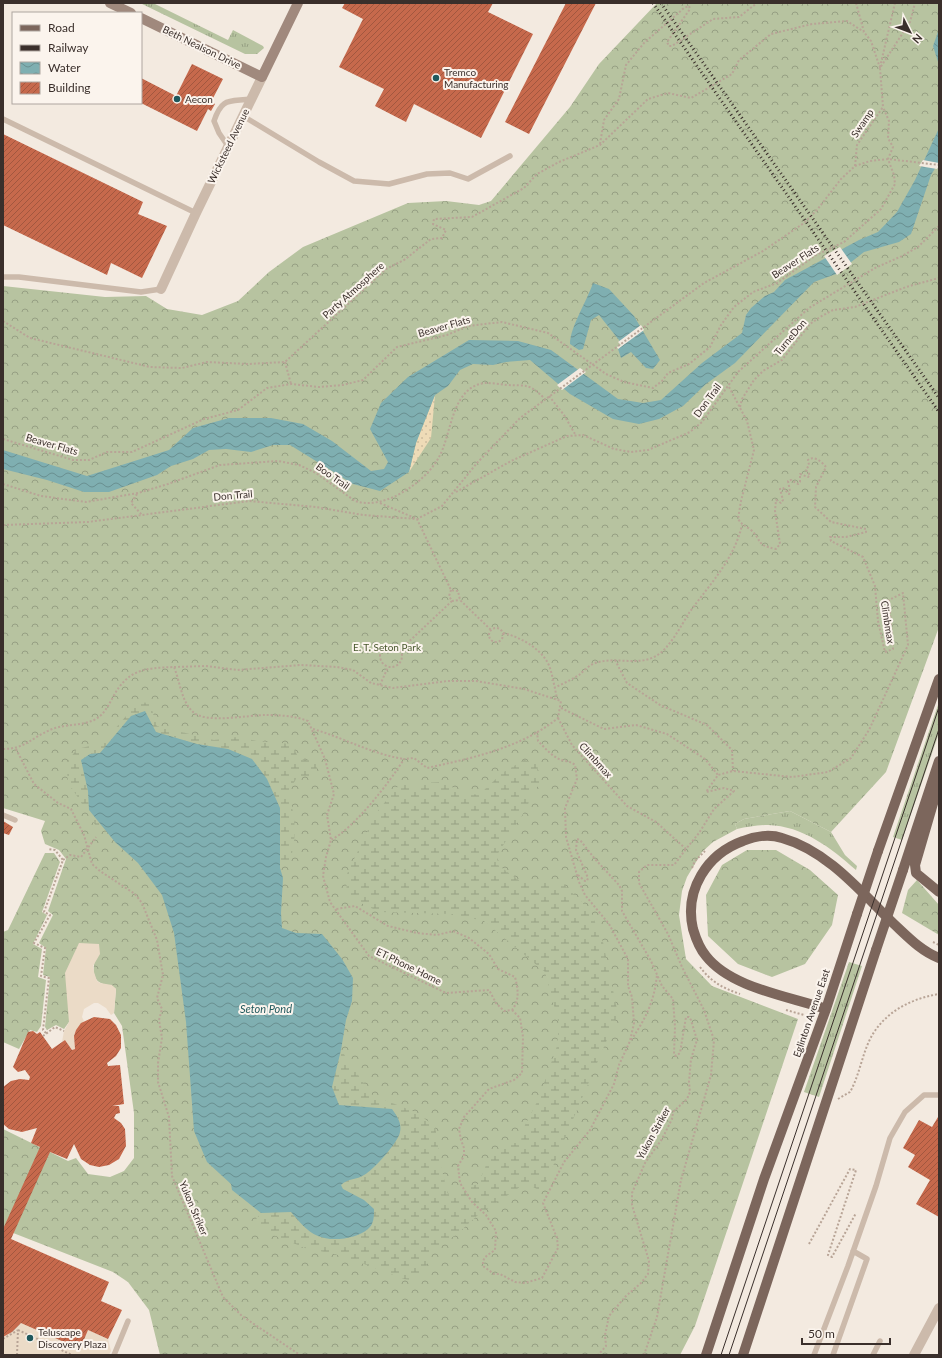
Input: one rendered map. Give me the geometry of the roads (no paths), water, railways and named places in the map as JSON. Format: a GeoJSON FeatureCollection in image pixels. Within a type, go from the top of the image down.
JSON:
{"type":"FeatureCollection","features":[{"type":"Feature","properties":{"kind":"main road","name":"Eglinton Avenue East"},"geometry":{"type":"LineString","coordinates":[[706,1355],[764,1179],[826,1009],[878,851],[939,679]]}},
{"type":"Feature","properties":{"kind":"main road"},"geometry":{"type":"LineString","coordinates":[[743,1355],[939,762]]}},
{"type":"Feature","properties":{"kind":"main road"},"geometry":{"type":"LineString","coordinates":[[939,783],[915,865],[916,873],[939,892]]}},
{"type":"Feature","properties":{"kind":"main road"},"geometry":{"type":"LineString","coordinates":[[826,1009],[755,987],[729,976],[706,957],[697,943],[691,920],[691,901],[695,885],[703,871],[721,851],[751,838],[780,837],[795,842],[823,858],[841,873],[910,939],[927,953],[939,958]]}},
{"type":"Feature","properties":{"kind":"street"},"geometry":{"type":"LineString","coordinates":[[110,3],[129,12]]}},
{"type":"Feature","properties":{"kind":"street","name":"Wicksteed Avenue"},"geometry":{"type":"LineString","coordinates":[[161,289],[228,146],[298,3]]}},
{"type":"Feature","properties":{"kind":"street","name":"Beth Nealson Drive"},"geometry":{"type":"LineString","coordinates":[[142,18],[262,77]]}},
{"type":"Feature","properties":{"kind":"street"},"geometry":{"type":"LineString","coordinates":[[914,1355],[939,1308]]}},
{"type":"Feature","properties":{"kind":"lane"},"geometry":{"type":"LineString","coordinates":[[228,146],[219,133],[214,121],[218,108],[225,102],[251,99]]}},
{"type":"Feature","properties":{"kind":"lane"},"geometry":{"type":"LineString","coordinates":[[243,116],[354,182],[389,184],[427,174],[450,173],[468,179],[510,156]]}},
{"type":"Feature","properties":{"kind":"lane"},"geometry":{"type":"LineString","coordinates":[[3,119],[196,213]]}},
{"type":"Feature","properties":{"kind":"lane"},"geometry":{"type":"LineString","coordinates":[[3,277],[18,277],[141,292],[161,289]]}},
{"type":"Feature","properties":{"kind":"lane"},"geometry":{"type":"LineString","coordinates":[[3,815],[15,820]]}},
{"type":"Feature","properties":{"kind":"lane"},"geometry":{"type":"LineString","coordinates":[[814,1355],[876,1186],[890,1138],[905,1112],[919,1099],[924,1095],[939,1095]]}},
{"type":"Feature","properties":{"kind":"lane"},"geometry":{"type":"LineString","coordinates":[[832,1355],[867,1259],[853,1251]]}},
{"type":"Feature","properties":{"kind":"lane"},"geometry":{"type":"LineString","coordinates":[[114,1355],[128,1321]]}},
{"type":"Feature","properties":{"kind":"lane"},"geometry":{"type":"LineString","coordinates":[[873,1355],[880,1341]]}},
{"type":"Feature","properties":{"kind":"water"},"geometry":{"type":"Polygon","coordinates":[[[939,29],[939,65],[933,46],[939,29]]]}},
{"type":"Feature","properties":{"kind":"water"},"geometry":{"type":"Polygon","coordinates":[[[939,128],[939,162],[931,175],[911,234],[899,242],[864,252],[836,274],[814,282],[735,363],[706,384],[683,406],[659,419],[639,424],[613,419],[570,394],[530,360],[506,362],[493,365],[473,364],[460,370],[448,386],[435,395],[416,443],[409,472],[380,491],[353,484],[290,445],[273,445],[251,452],[226,449],[209,450],[193,459],[171,466],[157,475],[109,492],[84,492],[47,480],[3,469],[3,450],[87,476],[169,450],[193,428],[229,418],[271,418],[303,424],[332,441],[371,471],[384,469],[388,462],[370,429],[381,403],[408,377],[469,340],[518,341],[551,350],[618,399],[643,403],[661,400],[702,363],[742,333],[746,315],[751,308],[765,296],[774,292],[785,280],[859,240],[878,232],[897,212],[915,180],[939,128]]]}},
{"type":"Feature","properties":{"kind":"water"},"geometry":{"type":"Polygon","coordinates":[[[593,283],[609,289],[634,316],[660,360],[653,369],[646,368],[631,352],[621,358],[618,349],[623,345],[599,315],[591,320],[583,349],[579,350],[570,344],[576,322],[593,283]]]}},
{"type":"Feature","properties":{"kind":"water","name":"Seton Pond"},"geometry":{"type":"Polygon","coordinates":[[[145,711],[156,732],[197,744],[228,749],[252,759],[267,779],[280,808],[280,868],[283,878],[281,913],[282,928],[296,933],[322,934],[342,959],[353,978],[352,1001],[346,1020],[341,1050],[332,1087],[339,1105],[392,1109],[399,1120],[400,1126],[399,1136],[373,1168],[361,1177],[347,1181],[341,1185],[343,1189],[364,1200],[374,1209],[373,1223],[368,1229],[357,1235],[337,1239],[323,1238],[306,1229],[291,1212],[261,1213],[232,1190],[231,1184],[207,1162],[194,1131],[186,1022],[174,933],[162,895],[138,863],[115,842],[89,810],[88,791],[81,760],[90,754],[100,753],[131,716],[145,711]]]}},
{"type":"Feature","properties":{"kind":"tram line"},"geometry":{"type":"LineString","coordinates":[[721,1355],[939,707]]}},
{"type":"Feature","properties":{"kind":"tram line"},"geometry":{"type":"LineString","coordinates":[[729,1355],[939,729]]}},
{"type":"Feature","properties":{"kind":"railway"},"geometry":{"type":"LineString","coordinates":[[653,3],[939,412]]}},
{"type":"Feature","properties":{"kind":"railway"},"geometry":{"type":"LineString","coordinates":[[661,3],[939,398]]}},
{"type":"Feature","properties":{"kind":"place","name":"Tremco Manufacturing"},"geometry":{"type":"Point","coordinates":[436,78]}},
{"type":"Feature","properties":{"kind":"place","name":"Aecon"},"geometry":{"type":"Point","coordinates":[177,99]}},
{"type":"Feature","properties":{"kind":"place","name":"Teluscape Discovery Plaza"},"geometry":{"type":"Point","coordinates":[30,1338]}},
{"type":"Feature","properties":{"kind":"park label","name":"E. T. Seton Park"},"geometry":{"type":"Point","coordinates":[387,647]}}]}
